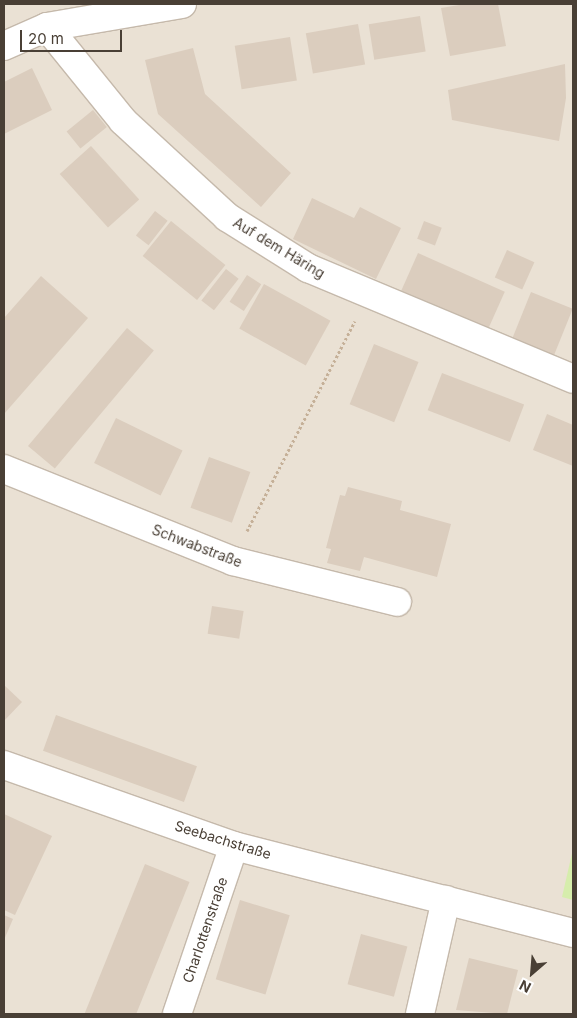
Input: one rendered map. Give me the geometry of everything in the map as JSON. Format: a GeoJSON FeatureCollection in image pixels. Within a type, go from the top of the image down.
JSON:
{"type":"FeatureCollection","features":[{"type":"Feature","properties":{"kind":"street"},"geometry":{"type":"LineString","coordinates":[[4,46],[47,27],[182,4]]}},
{"type":"Feature","properties":{"kind":"street","name":"Auf dem Häring"},"geometry":{"type":"LineString","coordinates":[[47,27],[123,121],[227,217],[308,268],[368,296],[573,379]]}},
{"type":"Feature","properties":{"kind":"street","name":"Schwabstraße"},"geometry":{"type":"LineString","coordinates":[[4,469],[233,561],[398,602]]}},
{"type":"Feature","properties":{"kind":"street","name":"Seebachstraße"},"geometry":{"type":"LineString","coordinates":[[4,765],[234,846],[573,933]]}},
{"type":"Feature","properties":{"kind":"street","name":"Charlottenstraße"},"geometry":{"type":"LineString","coordinates":[[177,1014],[234,846]]}},
{"type":"Feature","properties":{"kind":"street"},"geometry":{"type":"LineString","coordinates":[[420,1014],[446,900]]}},
{"type":"Feature","properties":{"kind":"path"},"geometry":{"type":"LineString","coordinates":[[233,561],[368,296]]}},
{"type":"Feature","properties":{"kind":"shaded area"},"geometry":{"type":"Polygon","coordinates":[[[4,4],[573,4],[573,1014],[4,1014],[4,4]]]}},
{"type":"Feature","properties":{"kind":"green space"},"geometry":{"type":"Polygon","coordinates":[[[573,849],[573,900],[562,897],[573,849]]]}},
{"type":"Feature","properties":{"kind":"building"},"geometry":{"type":"Polygon","coordinates":[[[465,4],[498,4],[506,46],[450,56],[441,8],[465,4]]]}},
{"type":"Feature","properties":{"kind":"building"},"geometry":{"type":"Polygon","coordinates":[[[420,16],[426,52],[374,60],[369,24],[420,16]]]}},
{"type":"Feature","properties":{"kind":"building"},"geometry":{"type":"Polygon","coordinates":[[[358,24],[365,64],[313,74],[306,33],[358,24]]]}},
{"type":"Feature","properties":{"kind":"building"},"geometry":{"type":"Polygon","coordinates":[[[290,37],[297,80],[242,89],[235,46],[290,37]]]}},
{"type":"Feature","properties":{"kind":"building"},"geometry":{"type":"Polygon","coordinates":[[[193,48],[205,94],[291,173],[261,207],[158,114],[145,60],[193,48]]]}},
{"type":"Feature","properties":{"kind":"building"},"geometry":{"type":"Polygon","coordinates":[[[565,64],[566,98],[559,141],[452,120],[448,90],[565,64]]]}},
{"type":"Feature","properties":{"kind":"building"},"geometry":{"type":"Polygon","coordinates":[[[32,68],[52,110],[4,134],[4,82],[32,68]]]}},
{"type":"Feature","properties":{"kind":"building"},"geometry":{"type":"Polygon","coordinates":[[[93,110],[107,127],[80,148],[67,131],[93,110]]]}},
{"type":"Feature","properties":{"kind":"building"},"geometry":{"type":"Polygon","coordinates":[[[91,146],[139,200],[108,228],[60,174],[91,146]]]}},
{"type":"Feature","properties":{"kind":"building"},"geometry":{"type":"Polygon","coordinates":[[[312,198],[354,218],[360,207],[401,228],[376,279],[293,239],[312,198]]]}},
{"type":"Feature","properties":{"kind":"building"},"geometry":{"type":"Polygon","coordinates":[[[155,211],[168,221],[149,245],[136,235],[155,211]]]}},
{"type":"Feature","properties":{"kind":"building"},"geometry":{"type":"Polygon","coordinates":[[[171,221],[225,265],[197,300],[143,256],[171,221]]]}},
{"type":"Feature","properties":{"kind":"building"},"geometry":{"type":"Polygon","coordinates":[[[424,221],[442,228],[435,246],[417,239],[424,221]]]}},
{"type":"Feature","properties":{"kind":"building"},"geometry":{"type":"Polygon","coordinates":[[[507,250],[534,262],[522,290],[495,277],[507,250]]]}},
{"type":"Feature","properties":{"kind":"building"},"geometry":{"type":"Polygon","coordinates":[[[418,253],[505,292],[486,335],[399,296],[418,253]]]}},
{"type":"Feature","properties":{"kind":"building"},"geometry":{"type":"Polygon","coordinates":[[[226,269],[239,279],[214,310],[201,301],[226,269]]]}},
{"type":"Feature","properties":{"kind":"building"},"geometry":{"type":"Polygon","coordinates":[[[247,275],[261,284],[244,311],[230,302],[247,275]]]}},
{"type":"Feature","properties":{"kind":"building"},"geometry":{"type":"Polygon","coordinates":[[[41,276],[88,318],[4,414],[4,318],[41,276]]]}},
{"type":"Feature","properties":{"kind":"building"},"geometry":{"type":"Polygon","coordinates":[[[264,284],[330,321],[306,365],[239,329],[264,284]]]}},
{"type":"Feature","properties":{"kind":"building"},"geometry":{"type":"Polygon","coordinates":[[[531,292],[573,309],[553,358],[511,341],[531,292]]]}},
{"type":"Feature","properties":{"kind":"building"},"geometry":{"type":"Polygon","coordinates":[[[127,328],[154,350],[55,468],[28,446],[127,328]]]}},
{"type":"Feature","properties":{"kind":"building"},"geometry":{"type":"Polygon","coordinates":[[[374,344],[419,362],[394,422],[350,404],[374,344]]]}},
{"type":"Feature","properties":{"kind":"building"},"geometry":{"type":"Polygon","coordinates":[[[442,373],[524,405],[510,442],[428,410],[442,373]]]}},
{"type":"Feature","properties":{"kind":"building"},"geometry":{"type":"Polygon","coordinates":[[[547,414],[573,425],[573,466],[533,450],[547,414]]]}},
{"type":"Feature","properties":{"kind":"building"},"geometry":{"type":"Polygon","coordinates":[[[116,418],[183,450],[161,495],[94,463],[116,418]]]}},
{"type":"Feature","properties":{"kind":"building"},"geometry":{"type":"Polygon","coordinates":[[[209,457],[250,472],[232,523],[191,508],[209,457]]]}},
{"type":"Feature","properties":{"kind":"building"},"geometry":{"type":"Polygon","coordinates":[[[348,487],[402,501],[400,510],[451,524],[437,577],[364,557],[360,571],[327,563],[331,549],[326,548],[340,495],[345,496],[348,487]]]}},
{"type":"Feature","properties":{"kind":"building"},"geometry":{"type":"Polygon","coordinates":[[[212,606],[244,611],[239,639],[208,634],[212,606]]]}},
{"type":"Feature","properties":{"kind":"building"},"geometry":{"type":"Polygon","coordinates":[[[4,685],[22,702],[4,721],[4,685]]]}},
{"type":"Feature","properties":{"kind":"building"},"geometry":{"type":"Polygon","coordinates":[[[56,715],[197,766],[184,802],[43,751],[56,715]]]}},
{"type":"Feature","properties":{"kind":"building"},"geometry":{"type":"Polygon","coordinates":[[[4,814],[52,836],[15,915],[4,910],[4,814]]]}},
{"type":"Feature","properties":{"kind":"building"},"geometry":{"type":"Polygon","coordinates":[[[145,864],[190,882],[136,1014],[84,1014],[145,864]]]}},
{"type":"Feature","properties":{"kind":"building"},"geometry":{"type":"Polygon","coordinates":[[[240,900],[290,915],[265,995],[216,979],[240,900]]]}},
{"type":"Feature","properties":{"kind":"building"},"geometry":{"type":"Polygon","coordinates":[[[4,915],[13,919],[4,940],[4,915]]]}},
{"type":"Feature","properties":{"kind":"building"},"geometry":{"type":"Polygon","coordinates":[[[361,934],[407,946],[394,997],[348,984],[361,934]]]}},
{"type":"Feature","properties":{"kind":"building"},"geometry":{"type":"Polygon","coordinates":[[[469,958],[518,970],[507,1014],[456,1010],[469,958]]]}}]}
